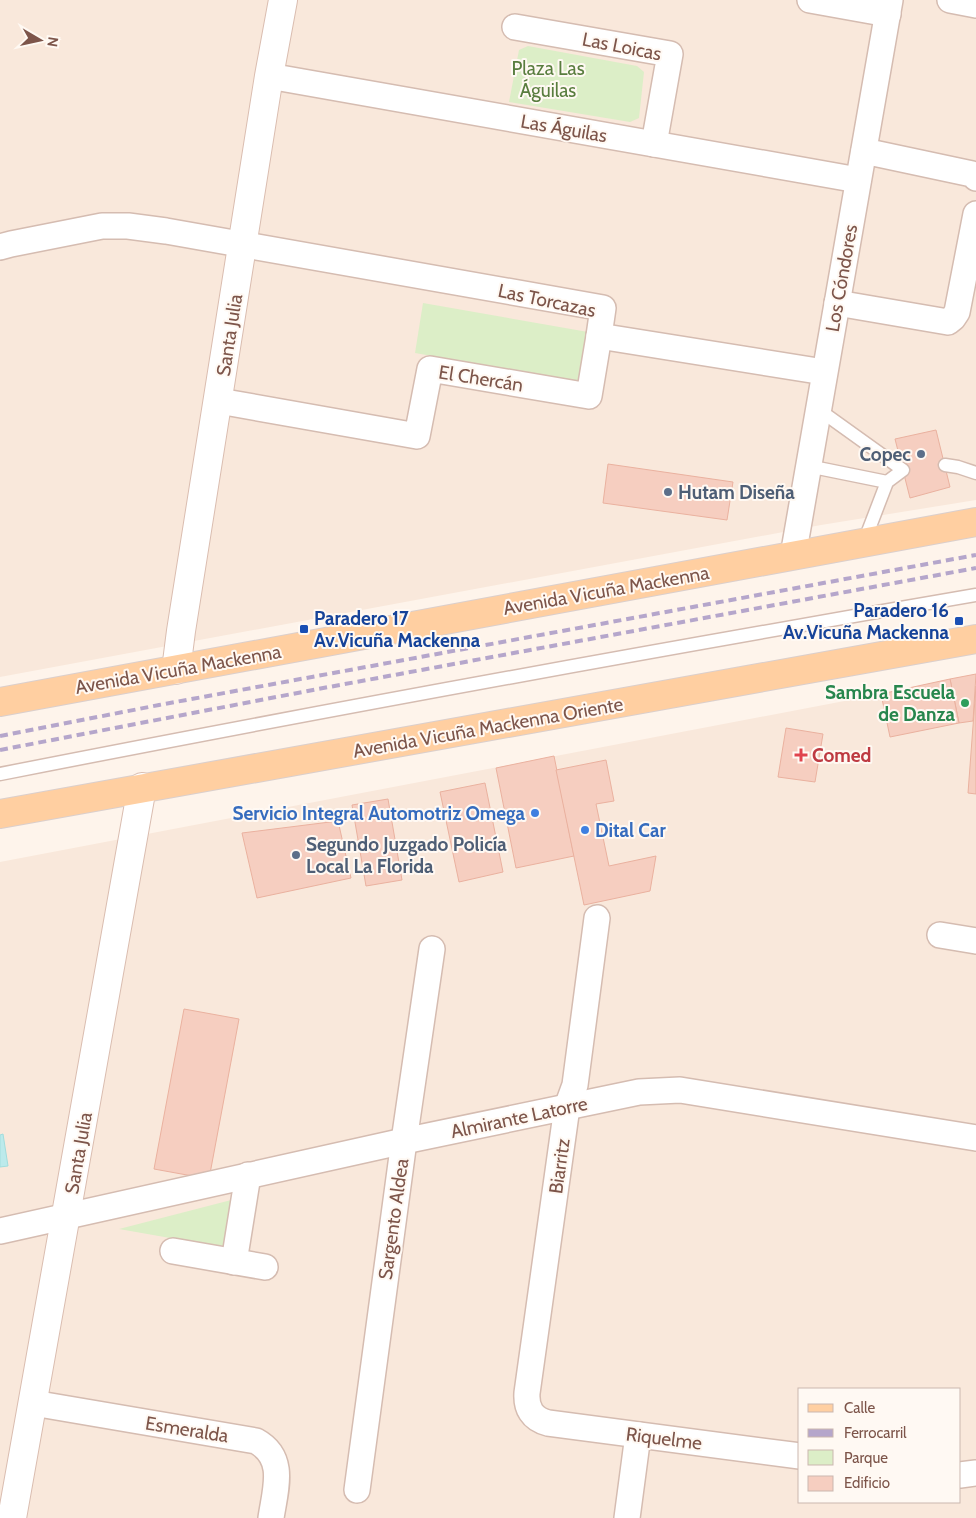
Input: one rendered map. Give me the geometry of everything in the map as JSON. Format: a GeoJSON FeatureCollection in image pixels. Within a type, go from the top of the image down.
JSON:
{"type":"FeatureCollection","features":[{"type":"Feature","properties":{"kind":"main road","name":"Avenida Vicuña Mackenna"},"geometry":{"type":"LineString","coordinates":[[0,702],[976,522]]}},
{"type":"Feature","properties":{"kind":"main road","name":"Avenida Vicuña Mackenna Oriente"},"geometry":{"type":"LineString","coordinates":[[0,814],[142,787],[766,678],[976,638]]}},
{"type":"Feature","properties":{"kind":"street","name":"Santa Julia"},"geometry":{"type":"LineString","coordinates":[[176,670],[242,244],[283,0]]}},
{"type":"Feature","properties":{"kind":"street"},"geometry":{"type":"LineString","coordinates":[[810,0],[889,7]]}},
{"type":"Feature","properties":{"kind":"street"},"geometry":{"type":"LineString","coordinates":[[950,0],[976,5]]}},
{"type":"Feature","properties":{"kind":"street","name":"Los Cóndores"},"geometry":{"type":"LineString","coordinates":[[793,556],[889,7]]}},
{"type":"Feature","properties":{"kind":"street","name":"Las Loicas"},"geometry":{"type":"LineString","coordinates":[[515,27],[670,54],[654,144]]}},
{"type":"Feature","properties":{"kind":"street","name":"Las Águilas"},"geometry":{"type":"LineString","coordinates":[[269,76],[858,180]]}},
{"type":"Feature","properties":{"kind":"street"},"geometry":{"type":"LineString","coordinates":[[864,151],[972,174],[976,178]]}},
{"type":"Feature","properties":{"kind":"street"},"geometry":{"type":"LineString","coordinates":[[837,303],[948,322],[957,312],[976,214]]}},
{"type":"Feature","properties":{"kind":"street"},"geometry":{"type":"LineString","coordinates":[[0,247],[90,228],[115,225],[166,231],[242,244]]}},
{"type":"Feature","properties":{"kind":"street","name":"Las Torcazas"},"geometry":{"type":"LineString","coordinates":[[242,244],[603,308],[599,336],[824,372]]}},
{"type":"Feature","properties":{"kind":"street","name":"El Chercán"},"geometry":{"type":"LineString","coordinates":[[218,401],[418,436],[430,369],[589,396],[599,336]]}},
{"type":"Feature","properties":{"kind":"street","name":"Santa Julia"},"geometry":{"type":"LineString","coordinates":[[12,1518],[142,787]]}},
{"type":"Feature","properties":{"kind":"street","name":"Biarritz"},"geometry":{"type":"LineString","coordinates":[[531,1414],[527,1400],[567,1107],[574,1085],[597,918]]}},
{"type":"Feature","properties":{"kind":"street"},"geometry":{"type":"LineString","coordinates":[[940,935],[976,941]]}},
{"type":"Feature","properties":{"kind":"street","name":"Sargento Aldea"},"geometry":{"type":"LineString","coordinates":[[357,1490],[432,949]]}},
{"type":"Feature","properties":{"kind":"street","name":"Almirante Latorre"},"geometry":{"type":"LineString","coordinates":[[0,1231],[404,1141],[639,1092],[680,1090],[976,1138]]}},
{"type":"Feature","properties":{"kind":"street"},"geometry":{"type":"LineString","coordinates":[[234,1262],[248,1175]]}},
{"type":"Feature","properties":{"kind":"street"},"geometry":{"type":"LineString","coordinates":[[173,1252],[266,1267]]}},
{"type":"Feature","properties":{"kind":"street","name":"Esmeralda"},"geometry":{"type":"LineString","coordinates":[[33,1403],[256,1441],[269,1451],[275,1460],[277,1470],[271,1518]]}},
{"type":"Feature","properties":{"kind":"street","name":"Riquelme"},"geometry":{"type":"LineString","coordinates":[[531,1414],[548,1423],[798,1456]]}},
{"type":"Feature","properties":{"kind":"street"},"geometry":{"type":"LineString","coordinates":[[627,1518],[638,1435]]}},
{"type":"Feature","properties":{"kind":"street"},"geometry":{"type":"LineString","coordinates":[[961,1475],[976,1473]]}},
{"type":"Feature","properties":{"kind":"lane"},"geometry":{"type":"LineString","coordinates":[[818,409],[903,470],[887,482],[864,542]]}},
{"type":"Feature","properties":{"kind":"lane"},"geometry":{"type":"LineString","coordinates":[[945,465],[976,473]]}},
{"type":"Feature","properties":{"kind":"lane"},"geometry":{"type":"LineString","coordinates":[[808,466],[887,482]]}},
{"type":"Feature","properties":{"kind":"lane"},"geometry":{"type":"LineString","coordinates":[[0,774],[393,699],[976,595]]}},
{"type":"Feature","properties":{"kind":"shaded area"},"geometry":{"type":"Polygon","coordinates":[[[0,0],[976,0],[976,500],[821,525],[0,677],[0,0]]]}},
{"type":"Feature","properties":{"kind":"shaded area"},"geometry":{"type":"Polygon","coordinates":[[[976,674],[976,1518],[0,1518],[0,862],[881,694],[976,674]]]}},
{"type":"Feature","properties":{"kind":"green space","name":"Plaza Las Águilas"},"geometry":{"type":"Polygon","coordinates":[[[528,46],[637,66],[644,72],[639,118],[630,122],[509,102],[519,50],[528,46]]]}},
{"type":"Feature","properties":{"kind":"green space"},"geometry":{"type":"Polygon","coordinates":[[[423,303],[588,332],[579,382],[415,353],[423,303]]]}},
{"type":"Feature","properties":{"kind":"green space"},"geometry":{"type":"Polygon","coordinates":[[[239,1198],[233,1241],[221,1247],[119,1229],[239,1198]]]}},
{"type":"Feature","properties":{"kind":"water"},"geometry":{"type":"Polygon","coordinates":[[[3,1134],[8,1166],[0,1167],[0,1135],[3,1134]]]}},
{"type":"Feature","properties":{"kind":"building"},"geometry":{"type":"Polygon","coordinates":[[[936,430],[950,487],[910,498],[895,439],[936,430]]]}},
{"type":"Feature","properties":{"kind":"building","name":"Hutam Diseña"},"geometry":{"type":"Polygon","coordinates":[[[608,464],[733,482],[727,520],[603,503],[608,464]]]}},
{"type":"Feature","properties":{"kind":"building","name":"Sambra Escuela de Danza"},"geometry":{"type":"Polygon","coordinates":[[[976,674],[973,721],[959,723],[950,679],[976,674]]]}},
{"type":"Feature","properties":{"kind":"building"},"geometry":{"type":"Polygon","coordinates":[[[950,679],[959,723],[890,737],[881,694],[950,679]]]}},
{"type":"Feature","properties":{"kind":"building"},"geometry":{"type":"Polygon","coordinates":[[[976,686],[976,794],[968,793],[976,686]]]}},
{"type":"Feature","properties":{"kind":"building","name":"Comed"},"geometry":{"type":"Polygon","coordinates":[[[786,728],[823,734],[815,782],[778,777],[786,728]]]}},
{"type":"Feature","properties":{"kind":"building","name":"Servicio Integral Automotriz Omega"},"geometry":{"type":"Polygon","coordinates":[[[554,756],[574,856],[516,868],[496,768],[554,756]]]}},
{"type":"Feature","properties":{"kind":"building","name":"Dital Car"},"geometry":{"type":"Polygon","coordinates":[[[606,760],[614,801],[596,804],[609,866],[656,856],[650,891],[584,905],[556,770],[606,760]]]}},
{"type":"Feature","properties":{"kind":"building"},"geometry":{"type":"Polygon","coordinates":[[[485,783],[503,872],[459,882],[440,792],[485,783]]]}},
{"type":"Feature","properties":{"kind":"building"},"geometry":{"type":"Polygon","coordinates":[[[388,799],[402,880],[366,886],[352,805],[388,799]]]}},
{"type":"Feature","properties":{"kind":"building","name":"Segundo Juzgado Policía Local La Florida"},"geometry":{"type":"Polygon","coordinates":[[[338,821],[351,878],[257,898],[242,833],[338,821]]]}},
{"type":"Feature","properties":{"kind":"building"},"geometry":{"type":"Polygon","coordinates":[[[184,1009],[239,1019],[209,1179],[154,1169],[184,1009]]]}},
{"type":"Feature","properties":{"kind":"railway"},"geometry":{"type":"LineString","coordinates":[[0,736],[976,555]]}},
{"type":"Feature","properties":{"kind":"railway"},"geometry":{"type":"LineString","coordinates":[[0,750],[318,689],[976,568]]}},
{"type":"Feature","properties":{"kind":"place","name":"Copec"},"geometry":{"type":"Point","coordinates":[921,454]}},
{"type":"Feature","properties":{"kind":"place","name":"Hutam Diseña"},"geometry":{"type":"Point","coordinates":[668,492]}},
{"type":"Feature","properties":{"kind":"place","name":"Paradero 16 Av.Vicuña Mackenna"},"geometry":{"type":"Point","coordinates":[959,621]}},
{"type":"Feature","properties":{"kind":"place","name":"Paradero 17 Av.Vicuña Mackenna"},"geometry":{"type":"Point","coordinates":[304,629]}},
{"type":"Feature","properties":{"kind":"place","name":"Sambra Escuela de Danza"},"geometry":{"type":"Point","coordinates":[965,703]}},
{"type":"Feature","properties":{"kind":"place","name":"Comed"},"geometry":{"type":"Point","coordinates":[801,755]}},
{"type":"Feature","properties":{"kind":"place","name":"Servicio Integral Automotriz Omega"},"geometry":{"type":"Point","coordinates":[535,813]}},
{"type":"Feature","properties":{"kind":"place","name":"Dital Car"},"geometry":{"type":"Point","coordinates":[585,830]}},
{"type":"Feature","properties":{"kind":"place","name":"Segundo Juzgado Policía Local La Florida"},"geometry":{"type":"Point","coordinates":[296,855]}}]}
